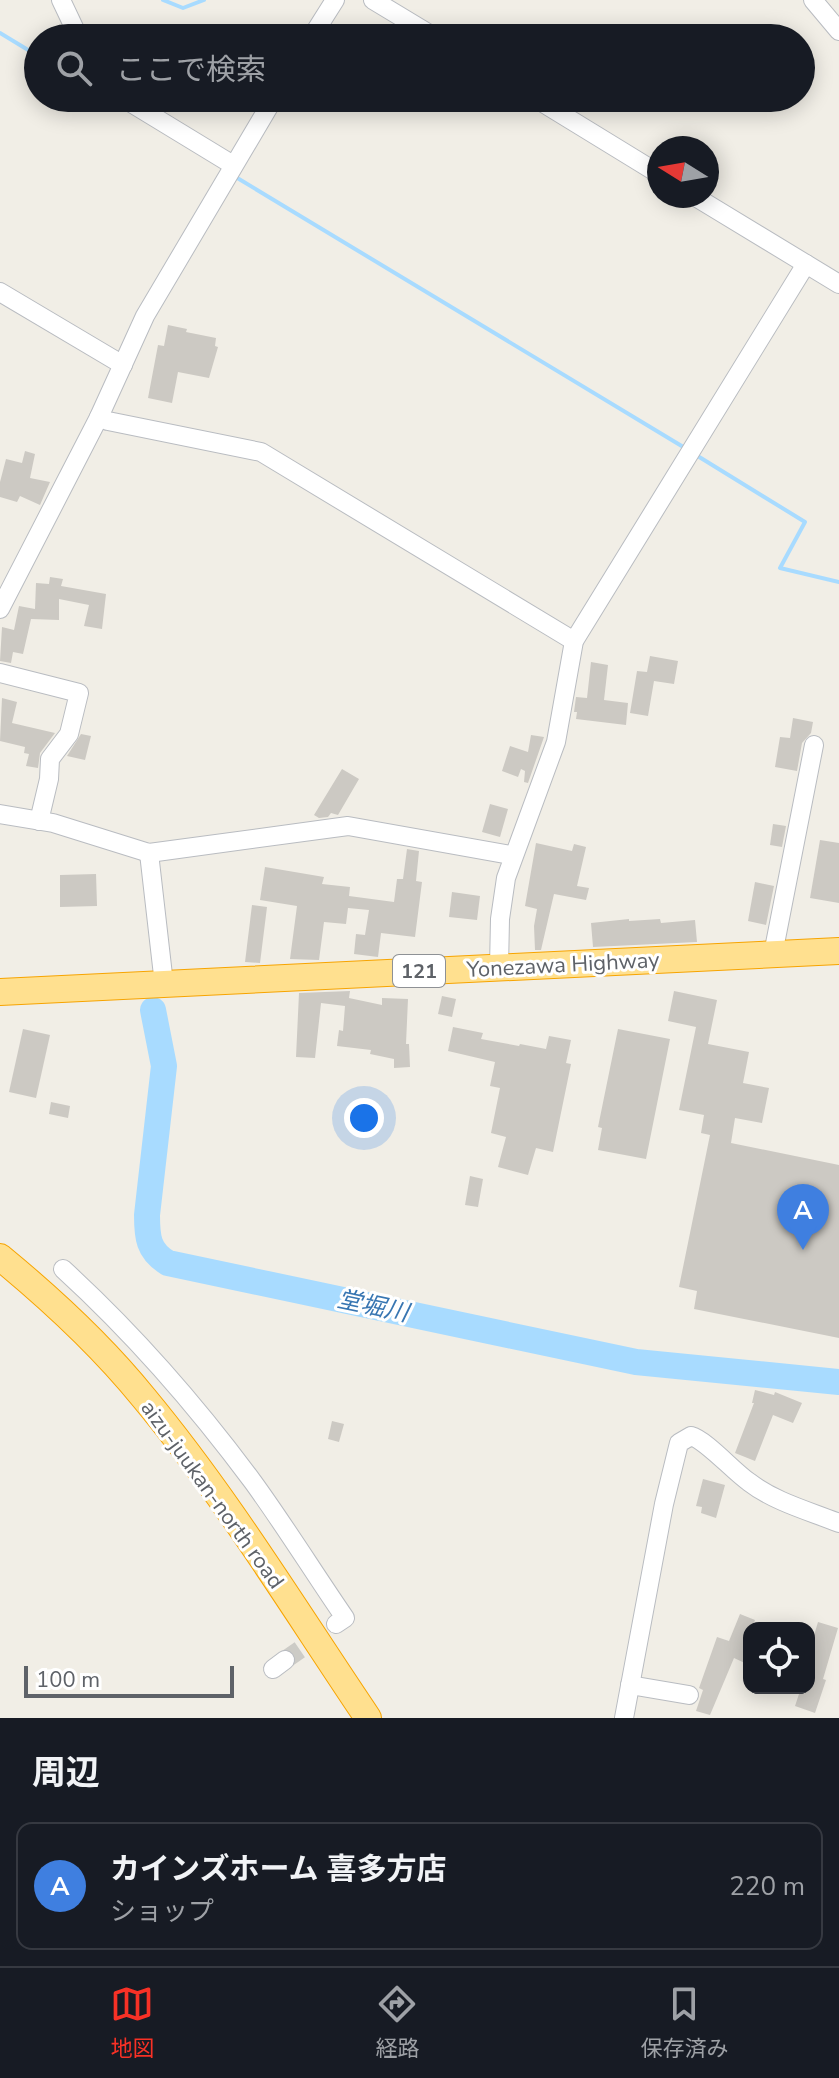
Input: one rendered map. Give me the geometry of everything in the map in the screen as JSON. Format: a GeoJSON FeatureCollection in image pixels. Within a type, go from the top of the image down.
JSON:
{"type":"FeatureCollection","features":[{"type":"Feature","properties":{"kind":"highway","name":"Yonezawa Highway"},"geometry":{"type":"LineString","coordinates":[[0,992],[839,951]]}},
{"type":"Feature","properties":{"kind":"highway","name":"aizu-juukan-north road"},"geometry":{"type":"LineString","coordinates":[[0,1257],[93,1342],[143,1396],[203,1473],[368,1718]]}},
{"type":"Feature","properties":{"kind":"highway","name":"aizu-juukan-north road"},"geometry":{"type":"LineString","coordinates":[[0,1277],[76,1348],[158,1441],[348,1718]]}},
{"type":"Feature","properties":{"kind":"street"},"geometry":{"type":"LineString","coordinates":[[61,0],[72,24]]}},
{"type":"Feature","properties":{"kind":"street"},"geometry":{"type":"LineString","coordinates":[[320,24],[335,0]]}},
{"type":"Feature","properties":{"kind":"street"},"geometry":{"type":"LineString","coordinates":[[373,0],[413,24]]}},
{"type":"Feature","properties":{"kind":"street"},"geometry":{"type":"LineString","coordinates":[[813,0],[839,31]]}},
{"type":"Feature","properties":{"kind":"street"},"geometry":{"type":"LineString","coordinates":[[146,112],[233,165]]}},
{"type":"Feature","properties":{"kind":"street"},"geometry":{"type":"LineString","coordinates":[[0,609],[99,417],[145,316],[265,112]]}},
{"type":"Feature","properties":{"kind":"street"},"geometry":{"type":"LineString","coordinates":[[558,112],[647,167]]}},
{"type":"Feature","properties":{"kind":"street"},"geometry":{"type":"LineString","coordinates":[[714,208],[839,284]]}},
{"type":"Feature","properties":{"kind":"street"},"geometry":{"type":"LineString","coordinates":[[499,967],[500,919],[506,878],[556,742],[574,641],[806,264]]}},
{"type":"Feature","properties":{"kind":"street"},"geometry":{"type":"LineString","coordinates":[[0,292],[123,365]]}},
{"type":"Feature","properties":{"kind":"street"},"geometry":{"type":"LineString","coordinates":[[99,417],[261,452],[574,641]]}},
{"type":"Feature","properties":{"kind":"street"},"geometry":{"type":"LineString","coordinates":[[0,673],[79,693],[69,734],[50,759],[49,779],[39,821]]}},
{"type":"Feature","properties":{"kind":"street"},"geometry":{"type":"LineString","coordinates":[[773,954],[814,745]]}},
{"type":"Feature","properties":{"kind":"street"},"geometry":{"type":"LineString","coordinates":[[0,814],[39,821],[149,853],[348,826],[510,855]]}},
{"type":"Feature","properties":{"kind":"street"},"geometry":{"type":"LineString","coordinates":[[149,853],[164,984]]}},
{"type":"Feature","properties":{"kind":"street"},"geometry":{"type":"LineString","coordinates":[[63,1269],[137,1342],[255,1485],[345,1618],[336,1624]]}},
{"type":"Feature","properties":{"kind":"street"},"geometry":{"type":"LineString","coordinates":[[624,1718],[673,1462],[676,1448],[683,1440],[691,1436],[699,1438],[724,1463],[768,1495],[839,1523]]}},
{"type":"Feature","properties":{"kind":"street"},"geometry":{"type":"LineString","coordinates":[[630,1685],[689,1695]]}},
{"type":"Feature","properties":{"kind":"building"},"geometry":{"type":"Polygon","coordinates":[[[168,325],[216,338],[215,346],[218,347],[209,378],[178,372],[172,403],[148,398],[158,345],[164,346],[168,325]]]}},
{"type":"Feature","properties":{"kind":"building"},"geometry":{"type":"Polygon","coordinates":[[[25,451],[35,454],[30,478],[50,482],[40,505],[20,496],[17,502],[0,497],[6,459],[22,463],[25,451]]]}},
{"type":"Feature","properties":{"kind":"building"},"geometry":{"type":"Polygon","coordinates":[[[50,577],[63,579],[61,586],[106,594],[102,629],[84,626],[89,605],[59,599],[59,620],[31,619],[23,654],[13,652],[11,663],[0,661],[2,627],[14,630],[19,606],[35,609],[36,583],[49,584],[50,577]]]}},
{"type":"Feature","properties":{"kind":"building"},"geometry":{"type":"Polygon","coordinates":[[[650,656],[678,661],[674,684],[654,681],[648,716],[630,713],[637,671],[647,672],[650,656]]]}},
{"type":"Feature","properties":{"kind":"building"},"geometry":{"type":"Polygon","coordinates":[[[591,662],[608,665],[604,700],[628,703],[626,725],[576,719],[576,697],[587,698],[591,662]]]}},
{"type":"Feature","properties":{"kind":"building"},"geometry":{"type":"Polygon","coordinates":[[[2,698],[17,702],[12,723],[55,733],[40,753],[38,768],[26,766],[29,754],[24,753],[25,747],[0,741],[2,698]]]}},
{"type":"Feature","properties":{"kind":"building"},"geometry":{"type":"Polygon","coordinates":[[[793,718],[813,722],[811,733],[802,743],[797,771],[775,767],[780,737],[790,738],[793,718]]]}},
{"type":"Feature","properties":{"kind":"building"},"geometry":{"type":"Polygon","coordinates":[[[81,734],[91,736],[85,760],[67,756],[81,734]]]}},
{"type":"Feature","properties":{"kind":"building"},"geometry":{"type":"Polygon","coordinates":[[[531,735],[544,737],[528,783],[524,782],[525,771],[521,769],[518,777],[502,771],[510,746],[528,752],[531,735]]]}},
{"type":"Feature","properties":{"kind":"building"},"geometry":{"type":"Polygon","coordinates":[[[342,769],[359,779],[338,815],[331,813],[328,817],[319,818],[314,815],[342,769]]]}},
{"type":"Feature","properties":{"kind":"building"},"geometry":{"type":"Polygon","coordinates":[[[490,804],[508,809],[500,837],[482,832],[490,804]]]}},
{"type":"Feature","properties":{"kind":"building"},"geometry":{"type":"Polygon","coordinates":[[[773,824],[786,826],[782,847],[770,845],[773,824]]]}},
{"type":"Feature","properties":{"kind":"building"},"geometry":{"type":"Polygon","coordinates":[[[820,840],[839,843],[839,903],[810,898],[820,840]]]}},
{"type":"Feature","properties":{"kind":"building"},"geometry":{"type":"Polygon","coordinates":[[[536,843],[572,851],[574,844],[586,847],[577,886],[589,888],[586,900],[554,894],[541,950],[535,950],[537,909],[525,906],[536,843]]]}},
{"type":"Feature","properties":{"kind":"building"},"geometry":{"type":"Polygon","coordinates":[[[407,849],[419,851],[416,881],[422,882],[415,937],[381,933],[378,957],[354,954],[356,934],[365,935],[369,910],[348,908],[346,924],[324,922],[319,960],[290,959],[297,906],[260,900],[265,867],[324,877],[322,884],[350,887],[349,896],[394,902],[397,879],[403,879],[407,849]]]}},
{"type":"Feature","properties":{"kind":"building"},"geometry":{"type":"Polygon","coordinates":[[[96,874],[97,906],[60,907],[60,875],[96,874]]]}},
{"type":"Feature","properties":{"kind":"building"},"geometry":{"type":"Polygon","coordinates":[[[755,882],[774,886],[766,925],[748,921],[755,882]]]}},
{"type":"Feature","properties":{"kind":"building"},"geometry":{"type":"Polygon","coordinates":[[[452,892],[480,896],[477,920],[449,917],[452,892]]]}},
{"type":"Feature","properties":{"kind":"building"},"geometry":{"type":"Polygon","coordinates":[[[252,905],[267,907],[260,963],[245,962],[252,905]]]}},
{"type":"Feature","properties":{"kind":"building"},"geometry":{"type":"Polygon","coordinates":[[[660,919],[661,923],[695,920],[697,942],[593,947],[591,923],[660,919]]]}},
{"type":"Feature","properties":{"kind":"building"},"geometry":{"type":"Polygon","coordinates":[[[350,991],[349,998],[382,1005],[382,998],[408,999],[406,1044],[409,1044],[410,1067],[394,1068],[394,1059],[370,1054],[371,1050],[337,1046],[339,1030],[343,1031],[345,1006],[321,1003],[315,1058],[296,1057],[299,993],[350,991]]]}},
{"type":"Feature","properties":{"kind":"building"},"geometry":{"type":"Polygon","coordinates":[[[674,991],[717,1000],[708,1044],[749,1052],[743,1083],[769,1088],[762,1123],[735,1118],[731,1143],[839,1165],[839,1338],[694,1309],[697,1291],[679,1287],[710,1135],[701,1133],[704,1115],[679,1110],[696,1027],[668,1021],[674,991]]]}},
{"type":"Feature","properties":{"kind":"building"},"geometry":{"type":"Polygon","coordinates":[[[442,996],[456,999],[452,1017],[438,1014],[442,996]]]}},
{"type":"Feature","properties":{"kind":"building"},"geometry":{"type":"Polygon","coordinates":[[[453,1027],[483,1033],[481,1039],[546,1049],[549,1036],[571,1040],[566,1063],[571,1064],[553,1152],[536,1148],[528,1175],[498,1167],[506,1137],[491,1133],[500,1088],[490,1086],[495,1062],[448,1051],[453,1027]]]}},
{"type":"Feature","properties":{"kind":"building"},"geometry":{"type":"Polygon","coordinates":[[[23,1029],[50,1035],[36,1098],[9,1092],[23,1029]]]}},
{"type":"Feature","properties":{"kind":"building"},"geometry":{"type":"Polygon","coordinates":[[[618,1029],[670,1039],[646,1159],[598,1150],[602,1128],[598,1127],[618,1029]]]}},
{"type":"Feature","properties":{"kind":"building"},"geometry":{"type":"Polygon","coordinates":[[[51,1102],[70,1106],[68,1118],[49,1114],[51,1102]]]}},
{"type":"Feature","properties":{"kind":"building"},"geometry":{"type":"Polygon","coordinates":[[[470,1176],[483,1179],[478,1207],[465,1205],[470,1176]]]}},
{"type":"Feature","properties":{"kind":"building"},"geometry":{"type":"Polygon","coordinates":[[[755,1390],[774,1395],[775,1392],[802,1403],[793,1423],[773,1415],[755,1461],[735,1453],[754,1403],[755,1390]]]}},
{"type":"Feature","properties":{"kind":"building"},"geometry":{"type":"Polygon","coordinates":[[[332,1421],[344,1424],[339,1442],[328,1439],[332,1421]]]}},
{"type":"Feature","properties":{"kind":"building"},"geometry":{"type":"Polygon","coordinates":[[[703,1479],[725,1485],[716,1518],[701,1513],[702,1507],[696,1506],[703,1479]]]}},
{"type":"Feature","properties":{"kind":"building"},"geometry":{"type":"Polygon","coordinates":[[[740,1614],[755,1620],[743,1622],[743,1662],[734,1658],[710,1715],[696,1711],[703,1690],[699,1688],[717,1637],[729,1641],[740,1614]]]}},
{"type":"Feature","properties":{"kind":"building"},"geometry":{"type":"Polygon","coordinates":[[[818,1622],[838,1628],[815,1713],[795,1706],[799,1694],[815,1694],[815,1632],[818,1622]]]}},
{"type":"Feature","properties":{"kind":"waterway"},"geometry":{"type":"LineString","coordinates":[[163,0],[183,8],[204,0]]}},
{"type":"Feature","properties":{"kind":"waterway"},"geometry":{"type":"LineString","coordinates":[[0,33],[24,48]]}},
{"type":"Feature","properties":{"kind":"waterway"},"geometry":{"type":"LineString","coordinates":[[234,176],[685,448]]}},
{"type":"Feature","properties":{"kind":"waterway"},"geometry":{"type":"LineString","coordinates":[[696,455],[805,522],[780,568],[839,582]]}},
{"type":"Feature","properties":{"kind":"waterway","name":"堂堀川"},"geometry":{"type":"LineString","coordinates":[[153,1010],[164,1066],[147,1230],[156,1254],[168,1263],[636,1362],[839,1382]]}},
{"type":"Feature","properties":{"kind":"tunnel"},"geometry":{"type":"LineString","coordinates":[[285,1660],[324,1633]]}},
{"type":"Feature","properties":{"kind":"place","name":"カインズホーム 喜多方店"},"geometry":{"type":"Point","coordinates":[803,1250]}}]}
